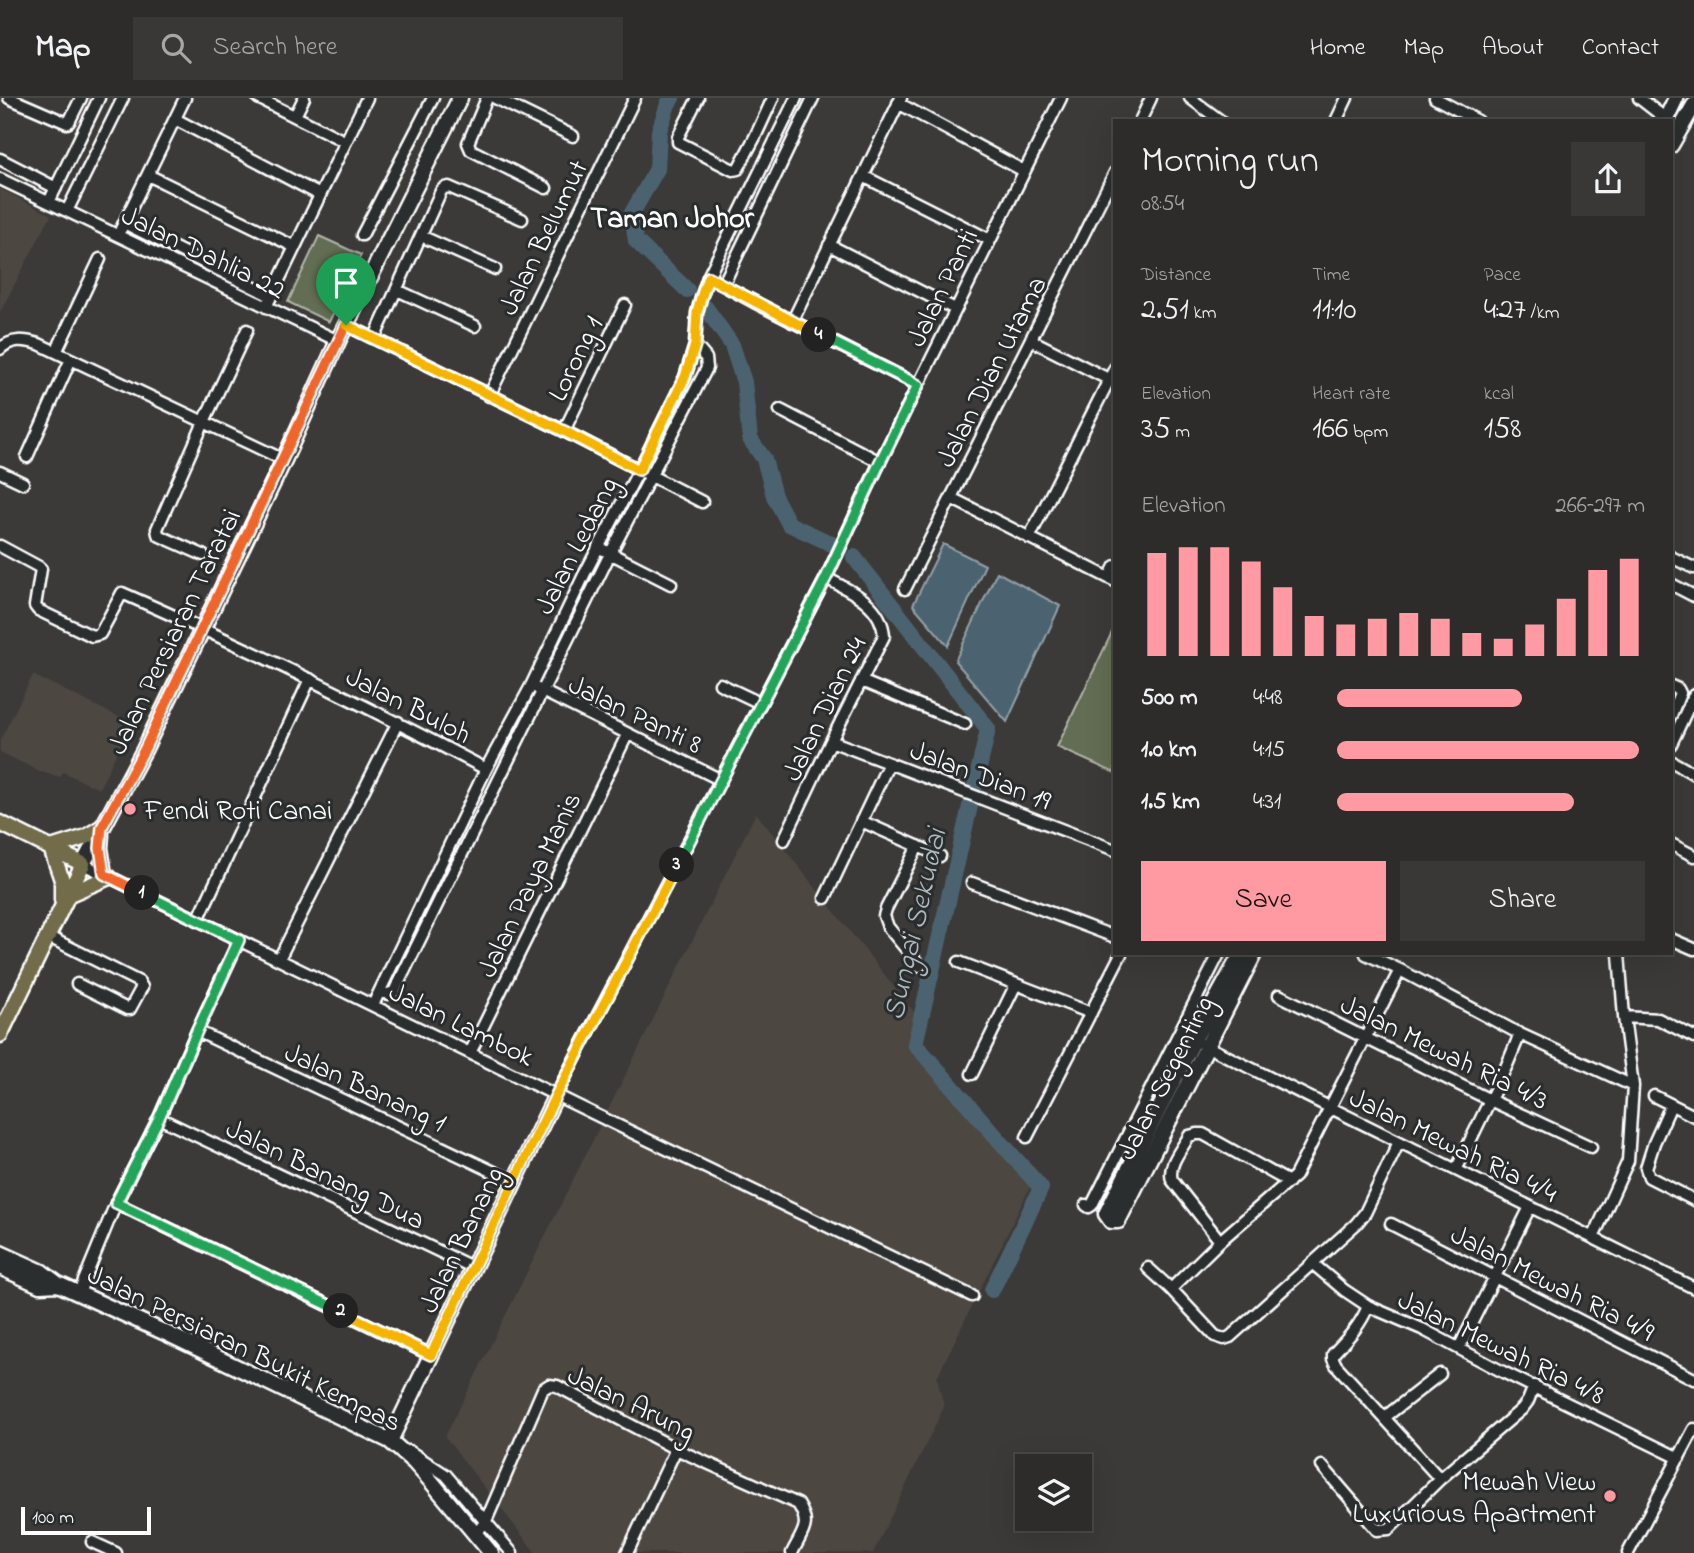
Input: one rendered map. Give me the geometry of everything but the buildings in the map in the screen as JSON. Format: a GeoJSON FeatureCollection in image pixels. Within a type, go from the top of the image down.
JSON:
{"type":"FeatureCollection","features":[{"type":"Feature","properties":{"kind":"main road"},"geometry":{"type":"LineString","coordinates":[[0,823],[83,864],[0,1035]]}},
{"type":"Feature","properties":{"kind":"main road"},"geometry":{"type":"LineString","coordinates":[[51,848],[86,837],[102,827]]}},
{"type":"Feature","properties":{"kind":"main road"},"geometry":{"type":"LineString","coordinates":[[51,848],[64,887],[64,900]]}},
{"type":"Feature","properties":{"kind":"main road"},"geometry":{"type":"LineString","coordinates":[[64,900],[107,875]]}},
{"type":"Feature","properties":{"kind":"street"},"geometry":{"type":"LineString","coordinates":[[14,99],[67,123],[81,98]]}},
{"type":"Feature","properties":{"kind":"street"},"geometry":{"type":"LineString","coordinates":[[49,202],[99,98]]}},
{"type":"Feature","properties":{"kind":"street"},"geometry":{"type":"LineString","coordinates":[[67,211],[122,98]]}},
{"type":"Feature","properties":{"kind":"street"},"geometry":{"type":"LineString","coordinates":[[118,235],[185,98]]}},
{"type":"Feature","properties":{"kind":"street"},"geometry":{"type":"LineString","coordinates":[[258,98],[346,142]]}},
{"type":"Feature","properties":{"kind":"street"},"geometry":{"type":"LineString","coordinates":[[295,116],[304,98]]}},
{"type":"Feature","properties":{"kind":"street"},"geometry":{"type":"LineString","coordinates":[[266,307],[368,98]]}},
{"type":"Feature","properties":{"kind":"street"},"geometry":{"type":"LineString","coordinates":[[362,235],[433,98]]}},
{"type":"Feature","properties":{"kind":"street"},"geometry":{"type":"LineString","coordinates":[[487,98],[468,143],[471,150],[546,188]]}},
{"type":"Feature","properties":{"kind":"street"},"geometry":{"type":"LineString","coordinates":[[495,98],[573,136]]}},
{"type":"Feature","properties":{"kind":"street","name":"Jalan Belumut"},"geometry":{"type":"LineString","coordinates":[[489,396],[635,98]]}},
{"type":"Feature","properties":{"kind":"street"},"geometry":{"type":"LineString","coordinates":[[698,98],[678,142],[733,170],[738,169],[755,137],[769,99]]}},
{"type":"Feature","properties":{"kind":"street"},"geometry":{"type":"LineString","coordinates":[[723,285],[811,101],[797,98]]}},
{"type":"Feature","properties":{"kind":"street","name":"Jalan Ledang"},"geometry":{"type":"LineString","coordinates":[[373,1005],[486,769],[531,685],[598,547],[644,472],[685,377],[695,345],[697,313],[708,277],[797,98]]}},
{"type":"Feature","properties":{"kind":"street","name":"Jalan Panti"},"geometry":{"type":"LineString","coordinates":[[556,1095],[826,578],[880,462],[1060,98]]}},
{"type":"Feature","properties":{"kind":"street"},"geometry":{"type":"LineString","coordinates":[[1141,119],[1151,98]]}},
{"type":"Feature","properties":{"kind":"street"},"geometry":{"type":"LineString","coordinates":[[1190,98],[1218,119]]}},
{"type":"Feature","properties":{"kind":"street"},"geometry":{"type":"LineString","coordinates":[[1337,119],[1347,98]]}},
{"type":"Feature","properties":{"kind":"street"},"geometry":{"type":"LineString","coordinates":[[1435,98],[1474,119]]}},
{"type":"Feature","properties":{"kind":"street"},"geometry":{"type":"LineString","coordinates":[[1639,98],[1665,119]]}},
{"type":"Feature","properties":{"kind":"street"},"geometry":{"type":"LineString","coordinates":[[1666,119],[1676,98]]}},
{"type":"Feature","properties":{"kind":"street","name":"Jalan Persiaran Taratai"},"geometry":{"type":"LineString","coordinates":[[83,864],[144,750],[455,99]]}},
{"type":"Feature","properties":{"kind":"street"},"geometry":{"type":"LineString","coordinates":[[792,321],[899,101],[1024,171]]}},
{"type":"Feature","properties":{"kind":"street"},"geometry":{"type":"LineString","coordinates":[[1673,142],[1694,105]]}},
{"type":"Feature","properties":{"kind":"street"},"geometry":{"type":"LineString","coordinates":[[175,119],[320,195]]}},
{"type":"Feature","properties":{"kind":"street"},"geometry":{"type":"LineString","coordinates":[[1673,151],[1694,129]]}},
{"type":"Feature","properties":{"kind":"street"},"geometry":{"type":"LineString","coordinates":[[0,159],[56,188]]}},
{"type":"Feature","properties":{"kind":"street"},"geometry":{"type":"LineString","coordinates":[[148,175],[295,247]]}},
{"type":"Feature","properties":{"kind":"street"},"geometry":{"type":"LineString","coordinates":[[863,176],[990,240]]}},
{"type":"Feature","properties":{"kind":"street","name":"Jalan Dian Utama"},"geometry":{"type":"LineString","coordinates":[[905,589],[1113,176]]}},
{"type":"Feature","properties":{"kind":"street","name":"Jalan Dahlia 22"},"geometry":{"type":"LineString","coordinates":[[0,178],[338,341]]}},
{"type":"Feature","properties":{"kind":"street"},"geometry":{"type":"LineString","coordinates":[[374,339],[444,188],[449,187],[522,219]]}},
{"type":"Feature","properties":{"kind":"street"},"geometry":{"type":"LineString","coordinates":[[124,223],[271,296]]}},
{"type":"Feature","properties":{"kind":"street"},"geometry":{"type":"LineString","coordinates":[[421,236],[495,270]]}},
{"type":"Feature","properties":{"kind":"street"},"geometry":{"type":"LineString","coordinates":[[829,245],[956,309]]}},
{"type":"Feature","properties":{"kind":"street"},"geometry":{"type":"LineString","coordinates":[[56,352],[100,259]]}},
{"type":"Feature","properties":{"kind":"street"},"geometry":{"type":"LineString","coordinates":[[708,277],[918,385]]}},
{"type":"Feature","properties":{"kind":"street"},"geometry":{"type":"LineString","coordinates":[[397,290],[475,326]]}},
{"type":"Feature","properties":{"kind":"street","name":"Lorong 1"},"geometry":{"type":"LineString","coordinates":[[564,431],[625,305]]}},
{"type":"Feature","properties":{"kind":"street"},"geometry":{"type":"LineString","coordinates":[[346,325],[564,431],[702,502]]}},
{"type":"Feature","properties":{"kind":"street"},"geometry":{"type":"LineString","coordinates":[[203,555],[160,536],[157,529],[247,330]]}},
{"type":"Feature","properties":{"kind":"street"},"geometry":{"type":"LineString","coordinates":[[0,349],[7,344],[24,340],[39,344],[284,460]]}},
{"type":"Feature","properties":{"kind":"street"},"geometry":{"type":"LineString","coordinates":[[1029,538],[1112,381],[1031,340]]}},
{"type":"Feature","properties":{"kind":"street"},"geometry":{"type":"LineString","coordinates":[[380,992],[388,995],[394,992],[610,554],[644,472],[707,368],[706,358],[695,345]]}},
{"type":"Feature","properties":{"kind":"street"},"geometry":{"type":"LineString","coordinates":[[27,457],[71,359]]}},
{"type":"Feature","properties":{"kind":"street"},"geometry":{"type":"LineString","coordinates":[[780,410],[880,462]]}},
{"type":"Feature","properties":{"kind":"street"},"geometry":{"type":"LineString","coordinates":[[0,472],[23,483]]}},
{"type":"Feature","properties":{"kind":"street"},"geometry":{"type":"LineString","coordinates":[[951,498],[1112,579]]}},
{"type":"Feature","properties":{"kind":"street","name":"Jalan Buloh"},"geometry":{"type":"LineString","coordinates":[[0,546],[41,569],[35,606],[38,610],[92,636],[100,634],[122,593],[310,679],[486,769]]}},
{"type":"Feature","properties":{"kind":"street"},"geometry":{"type":"LineString","coordinates":[[598,547],[671,584]]}},
{"type":"Feature","properties":{"kind":"street"},"geometry":{"type":"LineString","coordinates":[[1673,558],[1694,568]]}},
{"type":"Feature","properties":{"kind":"street","name":"Jalan Dian 24"},"geometry":{"type":"LineString","coordinates":[[784,840],[884,636],[884,627],[865,599],[826,578]]}},
{"type":"Feature","properties":{"kind":"street"},"geometry":{"type":"LineString","coordinates":[[1673,585],[1694,596]]}},
{"type":"Feature","properties":{"kind":"street","name":"Jalan Buloh"},"geometry":{"type":"LineString","coordinates":[[198,920],[310,679]]}},
{"type":"Feature","properties":{"kind":"street"},"geometry":{"type":"LineString","coordinates":[[861,681],[965,724]]}},
{"type":"Feature","properties":{"kind":"street"},"geometry":{"type":"LineString","coordinates":[[720,684],[760,703]]}},
{"type":"Feature","properties":{"kind":"street","name":"Jalan Panti 8"},"geometry":{"type":"LineString","coordinates":[[531,685],[721,780]]}},
{"type":"Feature","properties":{"kind":"street"},"geometry":{"type":"LineString","coordinates":[[1673,687],[1678,689],[1679,696],[1673,710]]}},
{"type":"Feature","properties":{"kind":"street"},"geometry":{"type":"LineString","coordinates":[[1673,740],[1694,695]]}},
{"type":"Feature","properties":{"kind":"street"},"geometry":{"type":"LineString","coordinates":[[279,959],[398,722]]}},
{"type":"Feature","properties":{"kind":"street","name":"Jalan Paya Manis"},"geometry":{"type":"LineString","coordinates":[[470,1053],[627,735]]}},
{"type":"Feature","properties":{"kind":"street","name":"Jalan Dian 19"},"geometry":{"type":"LineString","coordinates":[[831,741],[1113,849]]}},
{"type":"Feature","properties":{"kind":"street"},"geometry":{"type":"LineString","coordinates":[[1673,762],[1694,774]]}},
{"type":"Feature","properties":{"kind":"street"},"geometry":{"type":"LineString","coordinates":[[825,898],[889,763]]}},
{"type":"Feature","properties":{"kind":"street"},"geometry":{"type":"LineString","coordinates":[[861,821],[940,856]]}},
{"type":"Feature","properties":{"kind":"street"},"geometry":{"type":"LineString","coordinates":[[102,827],[100,848],[107,875]]}},
{"type":"Feature","properties":{"kind":"street"},"geometry":{"type":"LineString","coordinates":[[1673,845],[1694,856]]}},
{"type":"Feature","properties":{"kind":"street"},"geometry":{"type":"LineString","coordinates":[[918,846],[884,916],[888,928],[920,966]]}},
{"type":"Feature","properties":{"kind":"street","name":"Jalan Lambok"},"geometry":{"type":"LineString","coordinates":[[83,864],[972,1297]]}},
{"type":"Feature","properties":{"kind":"street"},"geometry":{"type":"LineString","coordinates":[[972,883],[1113,936]]}},
{"type":"Feature","properties":{"kind":"street"},"geometry":{"type":"LineString","coordinates":[[47,936],[139,982],[142,987],[130,1009],[127,1009],[77,984]]}},
{"type":"Feature","properties":{"kind":"street"},"geometry":{"type":"LineString","coordinates":[[79,1293],[116,1203],[159,1118],[239,940]]}},
{"type":"Feature","properties":{"kind":"street"},"geometry":{"type":"LineString","coordinates":[[1673,940],[1694,949]]}},
{"type":"Feature","properties":{"kind":"street"},"geometry":{"type":"LineString","coordinates":[[1027,1137],[1120,955]]}},
{"type":"Feature","properties":{"kind":"street"},"geometry":{"type":"LineString","coordinates":[[1086,1205],[1091,1205],[1218,955]]}},
{"type":"Feature","properties":{"kind":"street","name":"Jalan Segenting"},"geometry":{"type":"LineString","coordinates":[[1112,1218],[1201,1044],[1241,955]]}},
{"type":"Feature","properties":{"kind":"street","name":"Jalan Segenting"},"geometry":{"type":"LineString","coordinates":[[1201,1044],[1253,955]]}},
{"type":"Feature","properties":{"kind":"street"},"geometry":{"type":"LineString","coordinates":[[1368,955],[1520,1034],[1633,1086]]}},
{"type":"Feature","properties":{"kind":"street"},"geometry":{"type":"LineString","coordinates":[[1593,1237],[1628,1161],[1633,1086],[1619,955]]}},
{"type":"Feature","properties":{"kind":"street"},"geometry":{"type":"LineString","coordinates":[[959,962],[1091,1013]]}},
{"type":"Feature","properties":{"kind":"street"},"geometry":{"type":"LineString","coordinates":[[1171,1289],[1220,1241],[1296,1176],[1400,970]]}},
{"type":"Feature","properties":{"kind":"street"},"geometry":{"type":"LineString","coordinates":[[972,1074],[1016,984]]}},
{"type":"Feature","properties":{"kind":"street","name":"Jalan Mewah Ria 4/3"},"geometry":{"type":"LineString","coordinates":[[1279,995],[1591,1147]]}},
{"type":"Feature","properties":{"kind":"street"},"geometry":{"type":"LineString","coordinates":[[1625,1017],[1658,1020],[1694,1037]]}},
{"type":"Feature","properties":{"kind":"street","name":"Jalan Banang 1"},"geometry":{"type":"LineString","coordinates":[[197,1031],[515,1182]]}},
{"type":"Feature","properties":{"kind":"street"},"geometry":{"type":"LineString","coordinates":[[1456,1170],[1520,1034]]}},
{"type":"Feature","properties":{"kind":"street","name":"Jalan Mewah Ria 4/4"},"geometry":{"type":"LineString","coordinates":[[1201,1044],[1694,1287]]}},
{"type":"Feature","properties":{"kind":"street","name":"Jalan Banang"},"geometry":{"type":"LineString","coordinates":[[390,1441],[556,1095]]}},
{"type":"Feature","properties":{"kind":"street"},"geometry":{"type":"LineString","coordinates":[[1654,1096],[1694,1116]]}},
{"type":"Feature","properties":{"kind":"street"},"geometry":{"type":"LineString","coordinates":[[1671,1105],[1654,1143],[1646,1173],[1694,1200]]}},
{"type":"Feature","properties":{"kind":"street","name":"Jalan Banang Dua"},"geometry":{"type":"LineString","coordinates":[[159,1118],[474,1268]]}},
{"type":"Feature","properties":{"kind":"street"},"geometry":{"type":"LineString","coordinates":[[1220,1241],[1170,1174],[1171,1167],[1189,1136],[1203,1135],[1289,1182]]}},
{"type":"Feature","properties":{"kind":"street"},"geometry":{"type":"LineString","coordinates":[[1148,1268],[1215,1336],[1224,1339],[1230,1337],[1356,1224],[1365,1213],[1399,1142]]}},
{"type":"Feature","properties":{"kind":"street"},"geometry":{"type":"LineString","coordinates":[[116,1203],[431,1355]]}},
{"type":"Feature","properties":{"kind":"street"},"geometry":{"type":"LineString","coordinates":[[1459,1348],[1530,1207]]}},
{"type":"Feature","properties":{"kind":"street","name":"Jalan Mewah Ria 4/9"},"geometry":{"type":"LineString","coordinates":[[1391,1224],[1694,1379]]}},
{"type":"Feature","properties":{"kind":"street","name":"Jalan Persiaran Bukit Kempas"},"geometry":{"type":"LineString","coordinates":[[0,1253],[42,1272],[58,1284],[390,1441],[430,1479],[491,1553]]}},
{"type":"Feature","properties":{"kind":"street","name":"Jalan Mewah Ria 4/8"},"geometry":{"type":"LineString","coordinates":[[1312,1263],[1368,1306],[1422,1329],[1679,1458]]}},
{"type":"Feature","properties":{"kind":"street","name":"Jalan Persiaran Bukit Kempas"},"geometry":{"type":"LineString","coordinates":[[0,1267],[40,1285],[58,1284]]}},
{"type":"Feature","properties":{"kind":"street"},"geometry":{"type":"LineString","coordinates":[[1368,1306],[1354,1330],[1333,1354],[1333,1359],[1440,1479]]}},
{"type":"Feature","properties":{"kind":"street"},"geometry":{"type":"LineString","coordinates":[[1385,1417],[1440,1374]]}},
{"type":"Feature","properties":{"kind":"street","name":"Jalan Arung"},"geometry":{"type":"LineString","coordinates":[[475,1535],[485,1521],[543,1389],[549,1385],[557,1386],[676,1449],[798,1504],[806,1516],[806,1525],[792,1553]]}},
{"type":"Feature","properties":{"kind":"street"},"geometry":{"type":"LineString","coordinates":[[1322,1466],[1377,1530],[1389,1529],[1440,1479],[1522,1409],[1534,1386]]}},
{"type":"Feature","properties":{"kind":"street"},"geometry":{"type":"LineString","coordinates":[[1628,1553],[1694,1429]]}},
{"type":"Feature","properties":{"kind":"street"},"geometry":{"type":"LineString","coordinates":[[390,1441],[446,1475],[512,1553]]}},
{"type":"Feature","properties":{"kind":"street"},"geometry":{"type":"LineString","coordinates":[[627,1553],[676,1449]]}},
{"type":"Feature","properties":{"kind":"street"},"geometry":{"type":"LineString","coordinates":[[92,1542],[116,1553]]}},
{"type":"Feature","properties":{"kind":"shaded area"},"geometry":{"type":"Polygon","coordinates":[[[0,189],[51,215],[0,312],[0,189]]]}},
{"type":"Feature","properties":{"kind":"shaded area"},"geometry":{"type":"Polygon","coordinates":[[[33,675],[131,723],[99,789],[63,772],[60,777],[39,771],[0,752],[0,741],[33,675]]]}},
{"type":"Feature","properties":{"kind":"shaded area"},"geometry":{"type":"Polygon","coordinates":[[[756,813],[914,1012],[908,1043],[1031,1185],[937,1377],[944,1407],[873,1553],[536,1553],[445,1437],[756,813]]]}},
{"type":"Feature","properties":{"kind":"green space"},"geometry":{"type":"Polygon","coordinates":[[[319,236],[361,255],[329,322],[288,302],[319,236]]]}},
{"type":"Feature","properties":{"kind":"green space"},"geometry":{"type":"Polygon","coordinates":[[[1113,630],[1113,772],[1057,747],[1113,630]]]}},
{"type":"Feature","properties":{"kind":"water"},"geometry":{"type":"Polygon","coordinates":[[[943,544],[985,565],[948,646],[913,605],[943,544]]]}},
{"type":"Feature","properties":{"kind":"water"},"geometry":{"type":"Polygon","coordinates":[[[997,572],[1060,606],[1007,722],[955,661],[997,572]]]}},
{"type":"Feature","properties":{"kind":"waterway","name":"Sungai Sekudai"},"geometry":{"type":"LineString","coordinates":[[672,98],[659,131],[657,169],[632,213],[636,241],[687,290]]}},
{"type":"Feature","properties":{"kind":"waterway","name":"Sungai Sekudai"},"geometry":{"type":"LineString","coordinates":[[706,308],[732,345],[744,382],[750,439],[764,459],[774,496],[789,524],[834,545]]}},
{"type":"Feature","properties":{"kind":"waterway","name":"Sungai Sekudai"},"geometry":{"type":"LineString","coordinates":[[854,557],[988,729],[975,786]]}},
{"type":"Feature","properties":{"kind":"waterway","name":"Sungai Sekudai"},"geometry":{"type":"LineString","coordinates":[[970,806],[915,1044],[1041,1188],[992,1290]]}},
{"type":"Feature","properties":{"kind":"place","name":"Fendi Roti Canai"},"geometry":{"type":"Point","coordinates":[130,809]}},
{"type":"Feature","properties":{"kind":"place","name":"Mewah View Luxurious Apartment"},"geometry":{"type":"Point","coordinates":[1610,1496]}},
{"type":"Feature","properties":{"kind":"district","name":"Taman Johor"},"geometry":{"type":"Point","coordinates":[672,217]}},
{"type":"Feature","properties":{"kind":"route"},"geometry":{"type":"LineString","coordinates":[[708,277],[918,385],[826,578],[556,1095],[431,1355],[116,1203],[159,1118],[239,940],[104,874],[100,848],[102,827],[144,750],[346,325],[639,470],[685,377],[695,345],[697,313],[708,277]]}}]}
